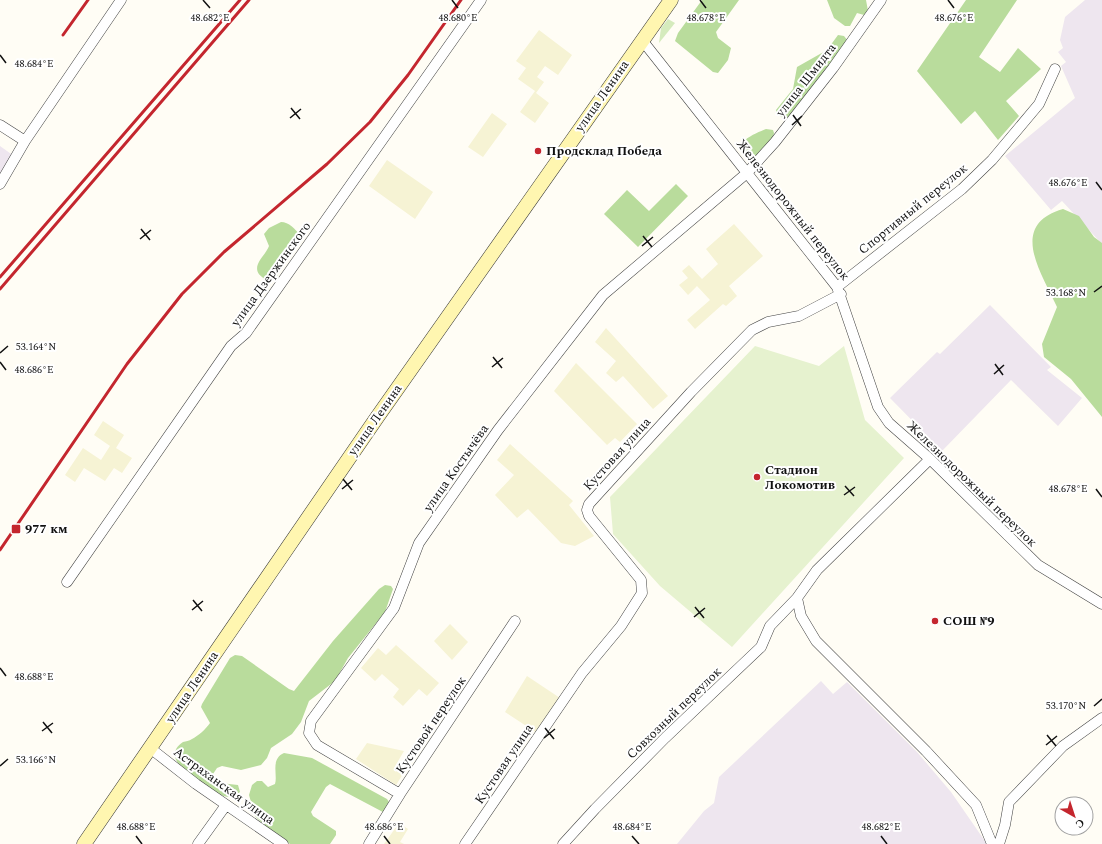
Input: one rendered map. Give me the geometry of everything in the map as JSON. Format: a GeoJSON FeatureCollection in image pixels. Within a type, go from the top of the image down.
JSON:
{"type":"FeatureCollection","features":[{"type":"Feature","properties":{"kind":"main road","name":"улица Ленина"},"geometry":{"type":"LineString","coordinates":[[84,844],[373,423],[671,0]]}},
{"type":"Feature","properties":{"kind":"street"},"geometry":{"type":"LineString","coordinates":[[0,184],[25,140],[122,0]]}},
{"type":"Feature","properties":{"kind":"street","name":"улица Дзержинского"},"geometry":{"type":"LineString","coordinates":[[67,582],[230,346],[246,333],[481,0]]}},
{"type":"Feature","properties":{"kind":"street","name":"улица Шмидта"},"geometry":{"type":"LineString","coordinates":[[747,173],[775,142],[833,68],[881,0]]}},
{"type":"Feature","properties":{"kind":"street","name":"Железнодорожный переулок"},"geometry":{"type":"LineString","coordinates":[[642,40],[839,290],[878,407],[889,423],[930,459],[1038,565],[1102,604]]}},
{"type":"Feature","properties":{"kind":"street","name":"Спортивный переулок"},"geometry":{"type":"LineString","coordinates":[[839,290],[962,189],[992,160],[1040,104],[1054,69]]}},
{"type":"Feature","properties":{"kind":"street"},"geometry":{"type":"LineString","coordinates":[[0,125],[25,140]]}},
{"type":"Feature","properties":{"kind":"street","name":"улица Костычёва"},"geometry":{"type":"LineString","coordinates":[[400,794],[317,745],[309,733],[311,721],[394,608],[419,543],[498,430],[603,295],[747,173]]}},
{"type":"Feature","properties":{"kind":"street","name":"Кустовая улица"},"geometry":{"type":"LineString","coordinates":[[466,844],[582,674],[622,626],[642,592],[641,580],[589,516],[587,510],[589,504],[691,392],[752,330],[768,322],[799,316],[839,290]]}},
{"type":"Feature","properties":{"kind":"street","name":"Совхозный переулок"},"geometry":{"type":"LineString","coordinates":[[564,844],[595,809],[659,743],[761,647],[770,626],[797,598],[817,570],[930,459]]}},
{"type":"Feature","properties":{"kind":"street"},"geometry":{"type":"LineString","coordinates":[[797,598],[801,616],[816,641],[926,751],[976,805],[992,844]]}},
{"type":"Feature","properties":{"kind":"street","name":"Кустовой переулок"},"geometry":{"type":"LineString","coordinates":[[369,844],[400,794],[515,621]]}},
{"type":"Feature","properties":{"kind":"street"},"geometry":{"type":"LineString","coordinates":[[999,844],[1005,825],[1009,802],[1063,746],[1102,718]]}},
{"type":"Feature","properties":{"kind":"street","name":"Астраханская улица"},"geometry":{"type":"LineString","coordinates":[[150,748],[226,805],[283,844]]}},
{"type":"Feature","properties":{"kind":"street"},"geometry":{"type":"LineString","coordinates":[[198,844],[226,805]]}},
{"type":"Feature","properties":{"kind":"shaded area"},"geometry":{"type":"Polygon","coordinates":[[[1085,0],[1102,0],[1102,244],[1062,201],[1051,210],[1005,156],[1075,98],[1061,66],[1066,62],[1058,52],[1063,48],[1060,40],[1065,17],[1085,0]]]}},
{"type":"Feature","properties":{"kind":"shaded area"},"geometry":{"type":"Polygon","coordinates":[[[539,30],[572,55],[558,75],[545,66],[537,77],[544,82],[536,93],[549,103],[535,123],[520,112],[535,91],[518,79],[526,68],[516,61],[539,30]]]}},
{"type":"Feature","properties":{"kind":"shaded area"},"geometry":{"type":"Polygon","coordinates":[[[492,113],[507,124],[483,157],[468,147],[492,113]]]}},
{"type":"Feature","properties":{"kind":"shaded area"},"geometry":{"type":"Polygon","coordinates":[[[0,146],[14,156],[0,177],[0,146]]]}},
{"type":"Feature","properties":{"kind":"shaded area"},"geometry":{"type":"Polygon","coordinates":[[[387,160],[433,192],[415,219],[369,186],[387,160]]]}},
{"type":"Feature","properties":{"kind":"shaded area"},"geometry":{"type":"Polygon","coordinates":[[[734,224],[763,256],[729,286],[737,296],[726,306],[723,304],[695,329],[687,320],[710,300],[697,286],[688,295],[679,285],[688,278],[682,271],[689,265],[702,279],[718,264],[706,249],[734,224]]]}},
{"type":"Feature","properties":{"kind":"shaded area"},"geometry":{"type":"Polygon","coordinates":[[[990,305],[1051,367],[1047,370],[1082,398],[1058,426],[1011,380],[942,451],[890,398],[937,352],[940,354],[990,305]]]}},
{"type":"Feature","properties":{"kind":"shaded area"},"geometry":{"type":"Polygon","coordinates":[[[606,328],[668,396],[653,409],[623,376],[616,382],[606,373],[616,361],[595,342],[606,328]]]}},
{"type":"Feature","properties":{"kind":"shaded area"},"geometry":{"type":"Polygon","coordinates":[[[576,363],[637,424],[620,442],[615,438],[607,445],[554,391],[576,363]]]}},
{"type":"Feature","properties":{"kind":"shaded area"},"geometry":{"type":"Polygon","coordinates":[[[103,421],[124,435],[116,448],[132,458],[122,473],[114,468],[105,481],[84,468],[75,482],[65,475],[83,448],[101,460],[110,446],[94,435],[103,421]]]}},
{"type":"Feature","properties":{"kind":"shaded area"},"geometry":{"type":"Polygon","coordinates":[[[510,444],[573,501],[569,505],[594,536],[575,546],[561,543],[528,509],[517,518],[495,495],[514,475],[497,460],[510,444]]]}},
{"type":"Feature","properties":{"kind":"shaded area"},"geometry":{"type":"Polygon","coordinates":[[[450,624],[468,642],[452,660],[434,641],[450,624]]]}},
{"type":"Feature","properties":{"kind":"shaded area"},"geometry":{"type":"Polygon","coordinates":[[[396,645],[439,683],[427,696],[419,689],[403,706],[393,697],[399,689],[382,674],[375,681],[361,668],[378,648],[386,655],[396,645]]]}},
{"type":"Feature","properties":{"kind":"shaded area"},"geometry":{"type":"Polygon","coordinates":[[[527,676],[560,698],[537,733],[505,712],[527,676]]]}},
{"type":"Feature","properties":{"kind":"shaded area"},"geometry":{"type":"Polygon","coordinates":[[[821,681],[833,694],[847,682],[917,752],[951,792],[987,844],[677,844],[704,811],[714,803],[719,777],[821,681]]]}},
{"type":"Feature","properties":{"kind":"shaded area"},"geometry":{"type":"Polygon","coordinates":[[[367,743],[404,751],[394,768],[403,774],[396,785],[356,759],[367,743]]]}},
{"type":"Feature","properties":{"kind":"shaded area"},"geometry":{"type":"Polygon","coordinates":[[[399,823],[408,829],[400,842],[404,844],[384,844],[399,823]]]}},
{"type":"Feature","properties":{"kind":"green space"},"geometry":{"type":"Polygon","coordinates":[[[702,0],[739,0],[716,32],[718,38],[731,48],[728,60],[718,73],[713,72],[675,41],[678,33],[702,0]]]}},
{"type":"Feature","properties":{"kind":"green space"},"geometry":{"type":"Polygon","coordinates":[[[827,0],[866,0],[868,11],[864,15],[857,13],[850,26],[845,26],[834,18],[827,0]]]}},
{"type":"Feature","properties":{"kind":"green space"},"geometry":{"type":"Polygon","coordinates":[[[966,0],[1017,0],[979,57],[1000,72],[1018,48],[1041,69],[1006,101],[1019,116],[998,140],[975,111],[961,124],[917,71],[966,0]]]}},
{"type":"Feature","properties":{"kind":"green space"},"geometry":{"type":"Polygon","coordinates":[[[668,19],[675,23],[659,43],[661,28],[668,19]]]}},
{"type":"Feature","properties":{"kind":"green space"},"geometry":{"type":"Polygon","coordinates":[[[838,35],[844,36],[848,41],[786,120],[777,114],[776,110],[793,89],[797,67],[827,50],[838,35]]]}},
{"type":"Feature","properties":{"kind":"green space"},"geometry":{"type":"Polygon","coordinates":[[[766,129],[773,130],[774,133],[771,141],[760,153],[751,158],[747,158],[742,151],[743,142],[751,136],[766,129]]]}},
{"type":"Feature","properties":{"kind":"green space"},"geometry":{"type":"Polygon","coordinates":[[[676,184],[688,196],[638,247],[604,214],[627,190],[649,211],[676,184]]]}},
{"type":"Feature","properties":{"kind":"green space"},"geometry":{"type":"Polygon","coordinates":[[[1063,209],[1079,216],[1094,237],[1102,243],[1102,417],[1071,379],[1044,357],[1042,344],[1057,307],[1037,265],[1033,251],[1033,238],[1037,226],[1046,216],[1063,209]]]}},
{"type":"Feature","properties":{"kind":"green space"},"geometry":{"type":"Polygon","coordinates":[[[281,222],[292,226],[300,235],[300,238],[277,276],[267,280],[261,276],[257,267],[269,246],[264,234],[269,228],[281,222]]]}},
{"type":"Feature","properties":{"kind":"green space","name":"Стадион Локомотив"},"geometry":{"type":"Polygon","coordinates":[[[755,346],[819,366],[844,346],[865,420],[904,458],[732,647],[660,586],[613,534],[610,497],[755,346]]]}},
{"type":"Feature","properties":{"kind":"green space"},"geometry":{"type":"Polygon","coordinates":[[[385,585],[391,586],[393,589],[385,612],[348,658],[335,681],[309,701],[301,722],[292,734],[271,748],[267,758],[261,765],[241,770],[222,766],[217,768],[211,777],[212,780],[220,783],[238,785],[240,792],[234,797],[221,795],[190,775],[179,765],[175,754],[177,748],[183,742],[197,736],[210,723],[201,707],[230,658],[235,655],[242,656],[294,691],[333,641],[379,589],[385,585]]]}},
{"type":"Feature","properties":{"kind":"green space"},"geometry":{"type":"Polygon","coordinates":[[[284,753],[312,758],[387,799],[389,802],[383,812],[330,784],[326,787],[311,812],[313,816],[336,831],[336,835],[330,844],[290,844],[263,824],[255,816],[249,795],[252,785],[257,781],[262,781],[268,787],[275,784],[275,767],[277,759],[284,753]]]}},
{"type":"Feature","properties":{"kind":"railway"},"geometry":{"type":"LineString","coordinates":[[63,35],[88,0]]}},
{"type":"Feature","properties":{"kind":"railway"},"geometry":{"type":"LineString","coordinates":[[0,277],[240,0]]}},
{"type":"Feature","properties":{"kind":"railway"},"geometry":{"type":"LineString","coordinates":[[0,289],[249,0]]}},
{"type":"Feature","properties":{"kind":"railway"},"geometry":{"type":"LineString","coordinates":[[0,550],[127,364],[182,294],[224,252],[327,164],[370,122],[408,75],[461,0]]}},
{"type":"Feature","properties":{"kind":"place","name":"Продсклад Победа"},"geometry":{"type":"Point","coordinates":[538,151]}},
{"type":"Feature","properties":{"kind":"place","name":"Стадион Локомотив"},"geometry":{"type":"Point","coordinates":[757,477]}},
{"type":"Feature","properties":{"kind":"place","name":"977 км"},"geometry":{"type":"Point","coordinates":[16,529]}},
{"type":"Feature","properties":{"kind":"place","name":"СОШ №9"},"geometry":{"type":"Point","coordinates":[935,621]}}]}
